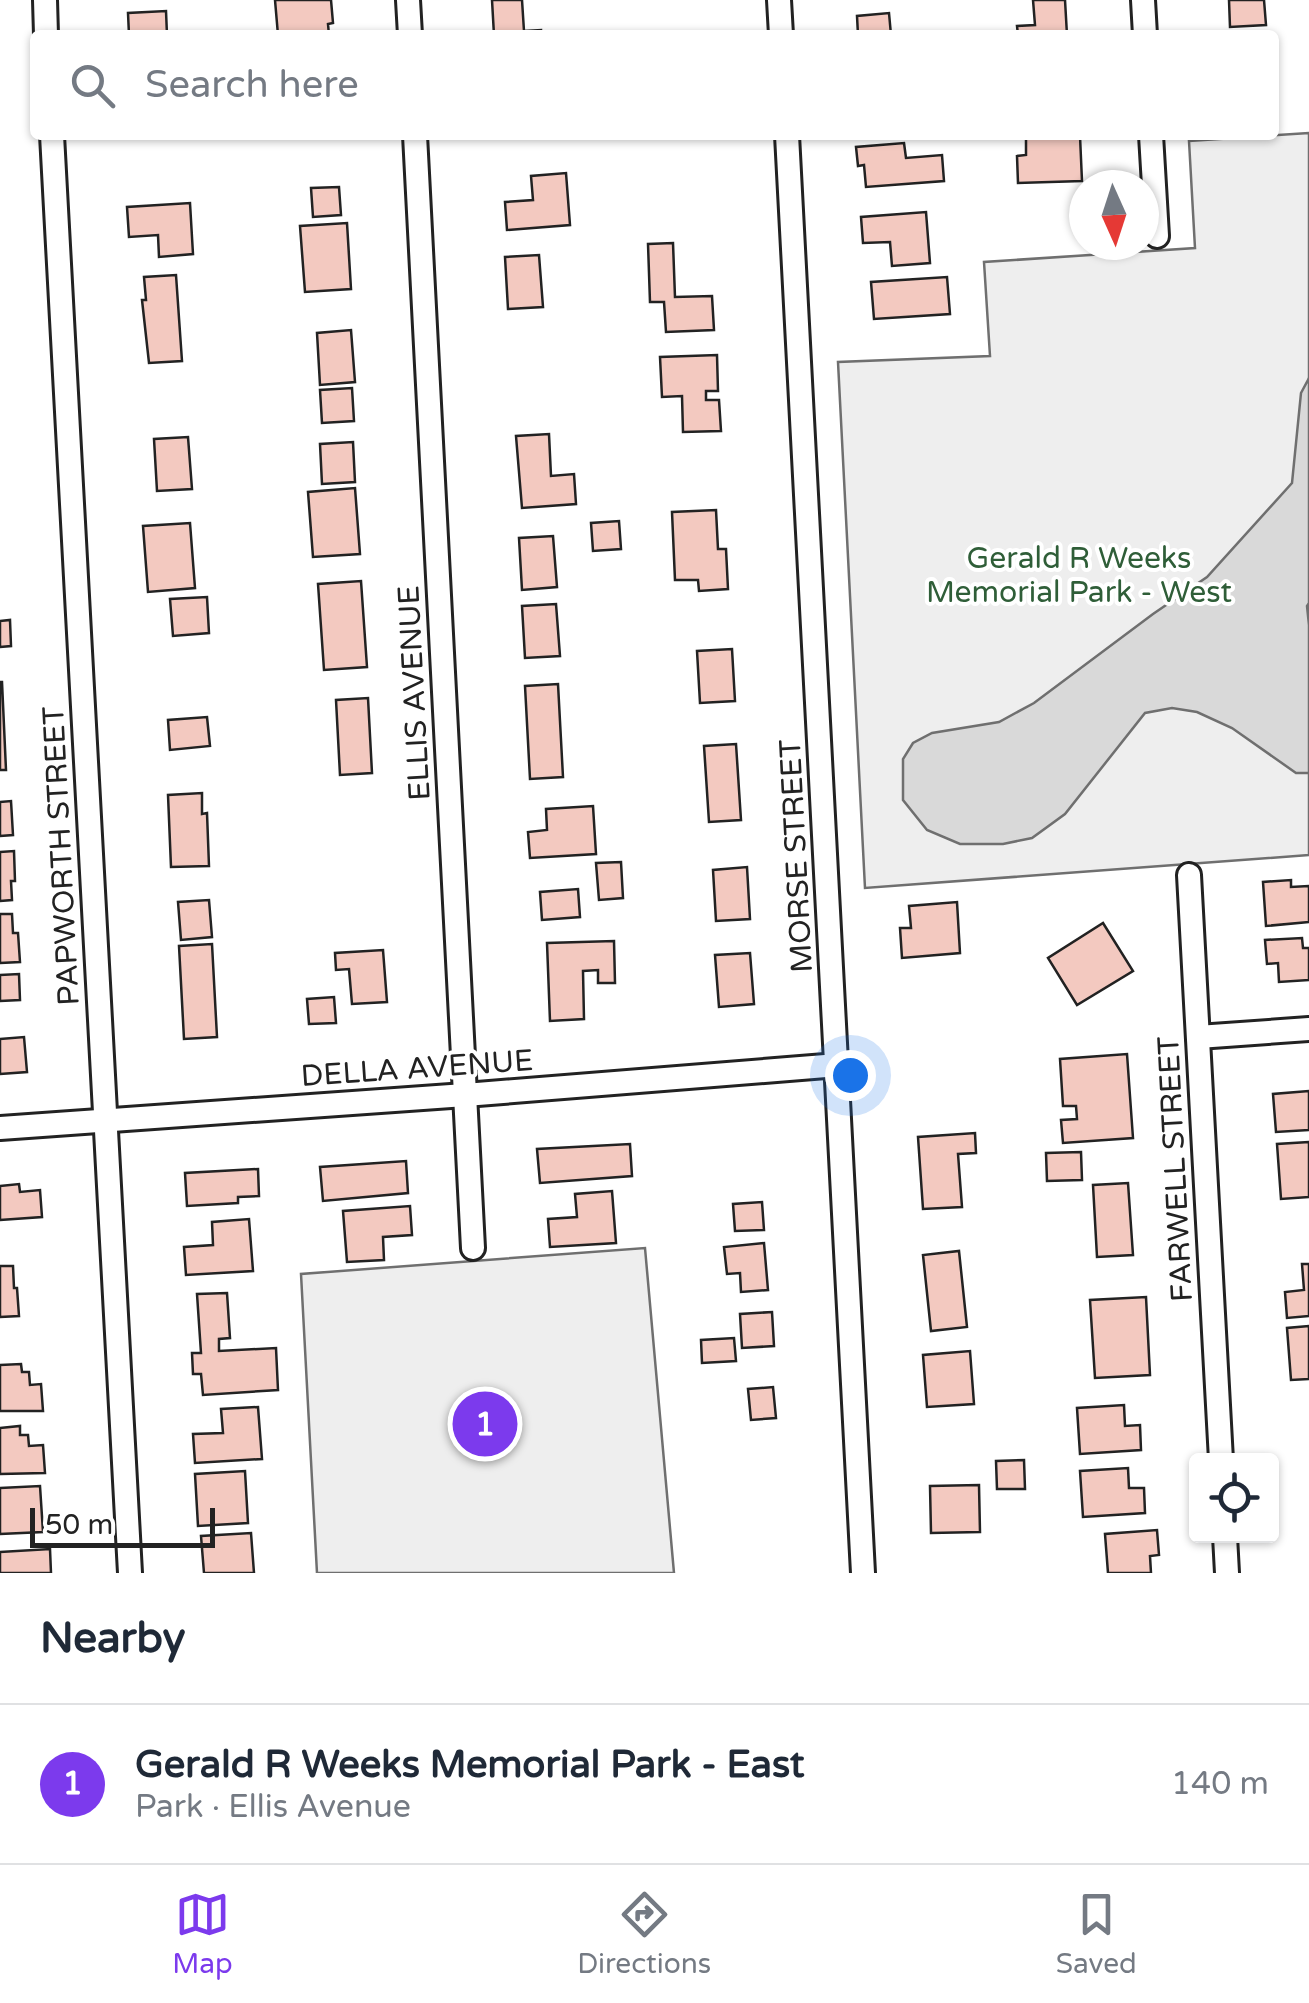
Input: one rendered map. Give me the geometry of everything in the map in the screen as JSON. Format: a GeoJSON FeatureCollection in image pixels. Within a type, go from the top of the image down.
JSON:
{"type":"FeatureCollection","features":[{"type":"Feature","properties":{"kind":"street"},"geometry":{"type":"LineString","coordinates":[[44,0],[46,30]]}},
{"type":"Feature","properties":{"kind":"street"},"geometry":{"type":"LineString","coordinates":[[408,0],[410,30]]}},
{"type":"Feature","properties":{"kind":"street"},"geometry":{"type":"LineString","coordinates":[[780,0],[781,30]]}},
{"type":"Feature","properties":{"kind":"street"},"geometry":{"type":"LineString","coordinates":[[1143,0],[1145,30]]}},
{"type":"Feature","properties":{"kind":"street","name":"PAPWORTH STREET"},"geometry":{"type":"LineString","coordinates":[[52,140],[130,1573]]}},
{"type":"Feature","properties":{"kind":"street","name":"ELLIS AVENUE"},"geometry":{"type":"LineString","coordinates":[[415,140],[473,1248]]}},
{"type":"Feature","properties":{"kind":"street","name":"MORSE STREET"},"geometry":{"type":"LineString","coordinates":[[787,140],[863,1573]]}},
{"type":"Feature","properties":{"kind":"street"},"geometry":{"type":"LineString","coordinates":[[1151,140],[1153,170]]}},
{"type":"Feature","properties":{"kind":"street","name":"FARWELL STREET"},"geometry":{"type":"LineString","coordinates":[[1190,875],[1221,1453]]}},
{"type":"Feature","properties":{"kind":"street"},"geometry":{"type":"LineString","coordinates":[[1198,1038],[1309,1029]]}},
{"type":"Feature","properties":{"kind":"street","name":"DELLA AVENUE"},"geometry":{"type":"LineString","coordinates":[[0,1128],[838,1065]]}},
{"type":"Feature","properties":{"kind":"street"},"geometry":{"type":"LineString","coordinates":[[1225,1543],[1227,1573]]}},
{"type":"Feature","properties":{"kind":"green space","name":"Gerald R Weeks Memorial Park - West"},"geometry":{"type":"Polygon","coordinates":[[[1309,133],[1309,855],[865,888],[838,362],[990,356],[984,262],[1069,256],[1069,260],[1159,260],[1159,250],[1195,248],[1189,141],[1279,140],[1279,135],[1309,133]]]}},
{"type":"Feature","properties":{"kind":"green space"},"geometry":{"type":"Polygon","coordinates":[[[645,1248],[674,1573],[317,1573],[301,1274],[645,1248]]]}},
{"type":"Feature","properties":{"kind":"shaded area"},"geometry":{"type":"Polygon","coordinates":[[[1309,378],[1309,773],[1296,773],[1232,728],[1197,712],[1172,708],[1145,713],[1065,814],[1032,838],[1003,844],[960,844],[927,830],[903,800],[903,759],[913,743],[932,733],[999,722],[1034,703],[1207,577],[1292,483],[1301,393],[1309,378]]]}},
{"type":"Feature","properties":{"kind":"building"},"geometry":{"type":"Polygon","coordinates":[[[275,0],[331,0],[333,23],[328,24],[329,30],[278,30],[275,0]]]}},
{"type":"Feature","properties":{"kind":"building"},"geometry":{"type":"Polygon","coordinates":[[[492,0],[522,0],[524,30],[494,30],[492,0]]]}},
{"type":"Feature","properties":{"kind":"building"},"geometry":{"type":"Polygon","coordinates":[[[1033,0],[1065,0],[1067,30],[1017,30],[1017,26],[1035,25],[1033,0]]]}},
{"type":"Feature","properties":{"kind":"building"},"geometry":{"type":"Polygon","coordinates":[[[1229,0],[1264,0],[1266,25],[1230,27],[1229,0]]]}},
{"type":"Feature","properties":{"kind":"building"},"geometry":{"type":"Polygon","coordinates":[[[166,11],[167,30],[129,30],[128,13],[166,11]]]}},
{"type":"Feature","properties":{"kind":"building"},"geometry":{"type":"Polygon","coordinates":[[[889,13],[891,30],[858,30],[857,16],[889,13]]]}},
{"type":"Feature","properties":{"kind":"building"},"geometry":{"type":"Polygon","coordinates":[[[1026,140],[1080,140],[1082,170],[1069,170],[1069,181],[1018,183],[1017,156],[1026,155],[1026,140]]]}},
{"type":"Feature","properties":{"kind":"building"},"geometry":{"type":"Polygon","coordinates":[[[904,143],[906,158],[942,155],[944,181],[866,187],[864,165],[858,166],[856,147],[904,143]]]}},
{"type":"Feature","properties":{"kind":"building"},"geometry":{"type":"Polygon","coordinates":[[[566,173],[570,225],[507,230],[505,202],[533,200],[531,176],[566,173]]]}},
{"type":"Feature","properties":{"kind":"building"},"geometry":{"type":"Polygon","coordinates":[[[339,187],[341,215],[313,217],[311,188],[339,187]]]}},
{"type":"Feature","properties":{"kind":"building"},"geometry":{"type":"Polygon","coordinates":[[[190,203],[193,254],[159,257],[158,235],[129,237],[127,207],[190,203]]]}},
{"type":"Feature","properties":{"kind":"building"},"geometry":{"type":"Polygon","coordinates":[[[926,212],[930,263],[892,266],[890,242],[863,243],[861,217],[926,212]]]}},
{"type":"Feature","properties":{"kind":"building"},"geometry":{"type":"Polygon","coordinates":[[[347,223],[351,289],[305,292],[300,226],[347,223]]]}},
{"type":"Feature","properties":{"kind":"building"},"geometry":{"type":"Polygon","coordinates":[[[673,243],[675,297],[712,296],[714,330],[666,332],[664,302],[650,302],[648,244],[673,243]]]}},
{"type":"Feature","properties":{"kind":"building"},"geometry":{"type":"Polygon","coordinates":[[[539,255],[543,307],[508,309],[505,257],[539,255]]]}},
{"type":"Feature","properties":{"kind":"building"},"geometry":{"type":"Polygon","coordinates":[[[176,275],[182,361],[149,363],[142,300],[146,300],[144,277],[176,275]]]}},
{"type":"Feature","properties":{"kind":"building"},"geometry":{"type":"Polygon","coordinates":[[[947,277],[950,314],[874,319],[871,282],[947,277]]]}},
{"type":"Feature","properties":{"kind":"building"},"geometry":{"type":"Polygon","coordinates":[[[351,330],[355,382],[320,385],[317,333],[351,330]]]}},
{"type":"Feature","properties":{"kind":"building"},"geometry":{"type":"Polygon","coordinates":[[[717,355],[718,391],[706,391],[706,400],[719,400],[721,431],[683,432],[682,396],[662,397],[660,357],[717,355]]]}},
{"type":"Feature","properties":{"kind":"building"},"geometry":{"type":"Polygon","coordinates":[[[352,388],[354,421],[322,423],[320,390],[352,388]]]}},
{"type":"Feature","properties":{"kind":"building"},"geometry":{"type":"Polygon","coordinates":[[[549,434],[551,476],[574,474],[576,504],[522,508],[516,436],[549,434]]]}},
{"type":"Feature","properties":{"kind":"building"},"geometry":{"type":"Polygon","coordinates":[[[188,437],[192,489],[157,491],[154,439],[188,437]]]}},
{"type":"Feature","properties":{"kind":"building"},"geometry":{"type":"Polygon","coordinates":[[[353,442],[355,482],[322,484],[320,444],[353,442]]]}},
{"type":"Feature","properties":{"kind":"building"},"geometry":{"type":"Polygon","coordinates":[[[355,488],[360,554],[313,557],[308,492],[355,488]]]}},
{"type":"Feature","properties":{"kind":"building"},"geometry":{"type":"Polygon","coordinates":[[[716,510],[718,549],[726,549],[728,589],[699,591],[698,580],[675,580],[672,512],[716,510]]]}},
{"type":"Feature","properties":{"kind":"building"},"geometry":{"type":"Polygon","coordinates":[[[619,521],[621,549],[593,551],[591,523],[619,521]]]}},
{"type":"Feature","properties":{"kind":"building"},"geometry":{"type":"Polygon","coordinates":[[[190,523],[195,588],[148,592],[143,526],[190,523]]]}},
{"type":"Feature","properties":{"kind":"building"},"geometry":{"type":"Polygon","coordinates":[[[553,536],[557,587],[522,590],[519,538],[553,536]]]}},
{"type":"Feature","properties":{"kind":"building"},"geometry":{"type":"Polygon","coordinates":[[[361,581],[367,667],[324,670],[318,584],[361,581]]]}},
{"type":"Feature","properties":{"kind":"building"},"geometry":{"type":"Polygon","coordinates":[[[207,597],[209,633],[173,636],[170,599],[207,597]]]}},
{"type":"Feature","properties":{"kind":"building"},"geometry":{"type":"Polygon","coordinates":[[[556,604],[560,656],[525,658],[522,606],[556,604]]]}},
{"type":"Feature","properties":{"kind":"building"},"geometry":{"type":"Polygon","coordinates":[[[10,620],[11,646],[0,647],[0,621],[10,620]]]}},
{"type":"Feature","properties":{"kind":"building"},"geometry":{"type":"Polygon","coordinates":[[[732,649],[735,701],[700,703],[697,651],[732,649]]]}},
{"type":"Feature","properties":{"kind":"building"},"geometry":{"type":"Polygon","coordinates":[[[2,682],[6,770],[0,770],[2,682]]]}},
{"type":"Feature","properties":{"kind":"building"},"geometry":{"type":"Polygon","coordinates":[[[558,684],[563,777],[530,779],[525,686],[558,684]]]}},
{"type":"Feature","properties":{"kind":"building"},"geometry":{"type":"Polygon","coordinates":[[[368,698],[372,773],[340,775],[336,700],[368,698]]]}},
{"type":"Feature","properties":{"kind":"building"},"geometry":{"type":"Polygon","coordinates":[[[207,717],[210,746],[170,750],[168,720],[207,717]]]}},
{"type":"Feature","properties":{"kind":"building"},"geometry":{"type":"Polygon","coordinates":[[[736,744],[741,820],[709,822],[704,746],[736,744]]]}},
{"type":"Feature","properties":{"kind":"building"},"geometry":{"type":"Polygon","coordinates":[[[202,793],[202,814],[207,813],[209,866],[171,867],[168,795],[202,793]]]}},
{"type":"Feature","properties":{"kind":"building"},"geometry":{"type":"Polygon","coordinates":[[[11,801],[13,835],[0,836],[0,802],[11,801]]]}},
{"type":"Feature","properties":{"kind":"building"},"geometry":{"type":"Polygon","coordinates":[[[593,806],[596,854],[530,858],[528,832],[547,830],[546,809],[593,806]]]}},
{"type":"Feature","properties":{"kind":"building"},"geometry":{"type":"Polygon","coordinates":[[[14,851],[12,900],[0,901],[0,852],[14,851]]]}},
{"type":"Feature","properties":{"kind":"building"},"geometry":{"type":"Polygon","coordinates":[[[621,862],[623,898],[599,900],[596,863],[621,862]]]}},
{"type":"Feature","properties":{"kind":"building"},"geometry":{"type":"Polygon","coordinates":[[[747,867],[750,919],[716,921],[713,870],[747,867]]]}},
{"type":"Feature","properties":{"kind":"building"},"geometry":{"type":"Polygon","coordinates":[[[1291,880],[1291,887],[1309,886],[1309,922],[1266,926],[1263,882],[1291,880]]]}},
{"type":"Feature","properties":{"kind":"building"},"geometry":{"type":"Polygon","coordinates":[[[578,889],[580,917],[542,920],[540,892],[578,889]]]}},
{"type":"Feature","properties":{"kind":"building"},"geometry":{"type":"Polygon","coordinates":[[[209,900],[212,937],[181,940],[178,902],[209,900]]]}},
{"type":"Feature","properties":{"kind":"building"},"geometry":{"type":"Polygon","coordinates":[[[957,902],[960,953],[902,958],[900,928],[911,928],[909,906],[957,902]]]}},
{"type":"Feature","properties":{"kind":"building"},"geometry":{"type":"Polygon","coordinates":[[[0,914],[12,914],[20,962],[0,963],[0,914]]]}},
{"type":"Feature","properties":{"kind":"building"},"geometry":{"type":"Polygon","coordinates":[[[1103,923],[1133,971],[1077,1005],[1048,958],[1103,923]]]}},
{"type":"Feature","properties":{"kind":"building"},"geometry":{"type":"Polygon","coordinates":[[[1302,938],[1303,948],[1309,948],[1309,980],[1279,982],[1278,963],[1267,964],[1265,940],[1302,938]]]}},
{"type":"Feature","properties":{"kind":"building"},"geometry":{"type":"Polygon","coordinates":[[[614,941],[615,983],[598,983],[598,970],[583,971],[584,1019],[550,1021],[547,943],[614,941]]]}},
{"type":"Feature","properties":{"kind":"building"},"geometry":{"type":"Polygon","coordinates":[[[212,944],[217,1037],[184,1039],[179,946],[212,944]]]}},
{"type":"Feature","properties":{"kind":"building"},"geometry":{"type":"Polygon","coordinates":[[[383,950],[387,1002],[352,1004],[349,969],[336,970],[335,953],[383,950]]]}},
{"type":"Feature","properties":{"kind":"building"},"geometry":{"type":"Polygon","coordinates":[[[750,953],[754,1004],[719,1007],[715,955],[750,953]]]}},
{"type":"Feature","properties":{"kind":"building"},"geometry":{"type":"Polygon","coordinates":[[[19,974],[20,1000],[0,1001],[0,975],[19,974]]]}},
{"type":"Feature","properties":{"kind":"building"},"geometry":{"type":"Polygon","coordinates":[[[334,997],[336,1023],[309,1024],[307,999],[334,997]]]}},
{"type":"Feature","properties":{"kind":"building"},"geometry":{"type":"Polygon","coordinates":[[[24,1037],[27,1072],[0,1074],[0,1039],[24,1037]]]}},
{"type":"Feature","properties":{"kind":"building"},"geometry":{"type":"Polygon","coordinates":[[[1127,1054],[1133,1138],[1063,1143],[1061,1120],[1077,1119],[1076,1106],[1063,1106],[1060,1059],[1127,1054]]]}},
{"type":"Feature","properties":{"kind":"building"},"geometry":{"type":"Polygon","coordinates":[[[1309,1091],[1309,1130],[1276,1132],[1273,1094],[1309,1091]]]}},
{"type":"Feature","properties":{"kind":"building"},"geometry":{"type":"Polygon","coordinates":[[[975,1133],[976,1153],[958,1154],[962,1207],[923,1209],[918,1137],[975,1133]]]}},
{"type":"Feature","properties":{"kind":"building"},"geometry":{"type":"Polygon","coordinates":[[[1309,1142],[1309,1197],[1281,1199],[1277,1144],[1309,1142]]]}},
{"type":"Feature","properties":{"kind":"building"},"geometry":{"type":"Polygon","coordinates":[[[630,1144],[632,1176],[540,1183],[537,1149],[630,1144]]]}},
{"type":"Feature","properties":{"kind":"building"},"geometry":{"type":"Polygon","coordinates":[[[1081,1152],[1082,1180],[1047,1181],[1046,1153],[1081,1152]]]}},
{"type":"Feature","properties":{"kind":"building"},"geometry":{"type":"Polygon","coordinates":[[[406,1161],[408,1193],[323,1201],[320,1167],[406,1161]]]}},
{"type":"Feature","properties":{"kind":"building"},"geometry":{"type":"Polygon","coordinates":[[[258,1169],[259,1196],[238,1197],[238,1203],[187,1206],[185,1173],[258,1169]]]}},
{"type":"Feature","properties":{"kind":"building"},"geometry":{"type":"Polygon","coordinates":[[[1128,1183],[1133,1255],[1097,1257],[1093,1185],[1128,1183]]]}},
{"type":"Feature","properties":{"kind":"building"},"geometry":{"type":"Polygon","coordinates":[[[19,1184],[20,1192],[40,1190],[42,1217],[0,1220],[0,1186],[19,1184]]]}},
{"type":"Feature","properties":{"kind":"building"},"geometry":{"type":"Polygon","coordinates":[[[612,1191],[616,1243],[550,1247],[548,1219],[577,1217],[575,1194],[612,1191]]]}},
{"type":"Feature","properties":{"kind":"building"},"geometry":{"type":"Polygon","coordinates":[[[762,1202],[764,1230],[735,1231],[733,1204],[762,1202]]]}},
{"type":"Feature","properties":{"kind":"building"},"geometry":{"type":"Polygon","coordinates":[[[410,1206],[412,1235],[383,1237],[384,1260],[347,1262],[343,1211],[410,1206]]]}},
{"type":"Feature","properties":{"kind":"building"},"geometry":{"type":"Polygon","coordinates":[[[249,1219],[253,1271],[186,1275],[184,1247],[213,1245],[212,1222],[249,1219]]]}},
{"type":"Feature","properties":{"kind":"building"},"geometry":{"type":"Polygon","coordinates":[[[764,1243],[768,1290],[741,1292],[740,1273],[727,1274],[724,1247],[764,1243]]]}},
{"type":"Feature","properties":{"kind":"building"},"geometry":{"type":"Polygon","coordinates":[[[959,1251],[967,1327],[931,1331],[923,1255],[959,1251]]]}},
{"type":"Feature","properties":{"kind":"building"},"geometry":{"type":"Polygon","coordinates":[[[1302,1264],[1309,1264],[1309,1316],[1287,1318],[1285,1292],[1304,1290],[1302,1264]]]}},
{"type":"Feature","properties":{"kind":"building"},"geometry":{"type":"Polygon","coordinates":[[[0,1266],[13,1266],[19,1316],[0,1317],[0,1266]]]}},
{"type":"Feature","properties":{"kind":"building"},"geometry":{"type":"Polygon","coordinates":[[[227,1293],[230,1338],[219,1339],[219,1351],[276,1348],[278,1390],[203,1395],[201,1374],[193,1374],[192,1353],[201,1353],[197,1294],[227,1293]]]}},
{"type":"Feature","properties":{"kind":"building"},"geometry":{"type":"Polygon","coordinates":[[[1146,1297],[1150,1375],[1095,1378],[1090,1300],[1146,1297]]]}},
{"type":"Feature","properties":{"kind":"building"},"geometry":{"type":"Polygon","coordinates":[[[772,1312],[774,1346],[742,1348],[740,1314],[772,1312]]]}},
{"type":"Feature","properties":{"kind":"building"},"geometry":{"type":"Polygon","coordinates":[[[1309,1326],[1309,1379],[1291,1380],[1287,1328],[1309,1326]]]}},
{"type":"Feature","properties":{"kind":"building"},"geometry":{"type":"Polygon","coordinates":[[[734,1338],[736,1361],[702,1363],[701,1340],[734,1338]]]}},
{"type":"Feature","properties":{"kind":"building"},"geometry":{"type":"Polygon","coordinates":[[[970,1351],[974,1404],[927,1407],[923,1355],[970,1351]]]}},
{"type":"Feature","properties":{"kind":"building"},"geometry":{"type":"Polygon","coordinates":[[[21,1364],[22,1372],[29,1372],[30,1385],[41,1384],[43,1411],[0,1411],[0,1365],[21,1364]]]}},
{"type":"Feature","properties":{"kind":"building"},"geometry":{"type":"Polygon","coordinates":[[[773,1387],[776,1418],[751,1420],[748,1389],[773,1387]]]}},
{"type":"Feature","properties":{"kind":"building"},"geometry":{"type":"Polygon","coordinates":[[[1124,1405],[1125,1426],[1140,1425],[1141,1450],[1080,1454],[1077,1408],[1124,1405]]]}},
{"type":"Feature","properties":{"kind":"building"},"geometry":{"type":"Polygon","coordinates":[[[258,1407],[262,1459],[195,1463],[193,1434],[223,1433],[221,1409],[258,1407]]]}},
{"type":"Feature","properties":{"kind":"building"},"geometry":{"type":"Polygon","coordinates":[[[20,1426],[20,1435],[28,1435],[29,1446],[43,1445],[45,1473],[0,1474],[0,1428],[20,1426]]]}},
{"type":"Feature","properties":{"kind":"building"},"geometry":{"type":"Polygon","coordinates":[[[1024,1460],[1025,1489],[997,1489],[996,1461],[1024,1460]]]}},
{"type":"Feature","properties":{"kind":"building"},"geometry":{"type":"Polygon","coordinates":[[[1128,1468],[1129,1488],[1144,1488],[1145,1513],[1083,1517],[1080,1471],[1128,1468]]]}},
{"type":"Feature","properties":{"kind":"building"},"geometry":{"type":"Polygon","coordinates":[[[245,1471],[248,1523],[198,1526],[195,1474],[245,1471]]]}},
{"type":"Feature","properties":{"kind":"building"},"geometry":{"type":"Polygon","coordinates":[[[979,1485],[980,1532],[931,1533],[930,1486],[979,1485]]]}},
{"type":"Feature","properties":{"kind":"building"},"geometry":{"type":"Polygon","coordinates":[[[40,1486],[43,1532],[0,1534],[0,1488],[40,1486]]]}},
{"type":"Feature","properties":{"kind":"building"},"geometry":{"type":"Polygon","coordinates":[[[1157,1530],[1159,1555],[1150,1556],[1151,1573],[1108,1573],[1105,1534],[1157,1530]]]}},
{"type":"Feature","properties":{"kind":"building"},"geometry":{"type":"Polygon","coordinates":[[[251,1533],[254,1573],[204,1573],[201,1536],[251,1533]]]}},
{"type":"Feature","properties":{"kind":"building"},"geometry":{"type":"Polygon","coordinates":[[[50,1549],[51,1573],[0,1573],[0,1552],[50,1549]]]}},
{"type":"Feature","properties":{"kind":"place","name":"Gerald R Weeks Memorial Park - East"},"geometry":{"type":"Point","coordinates":[485,1424]}}]}
